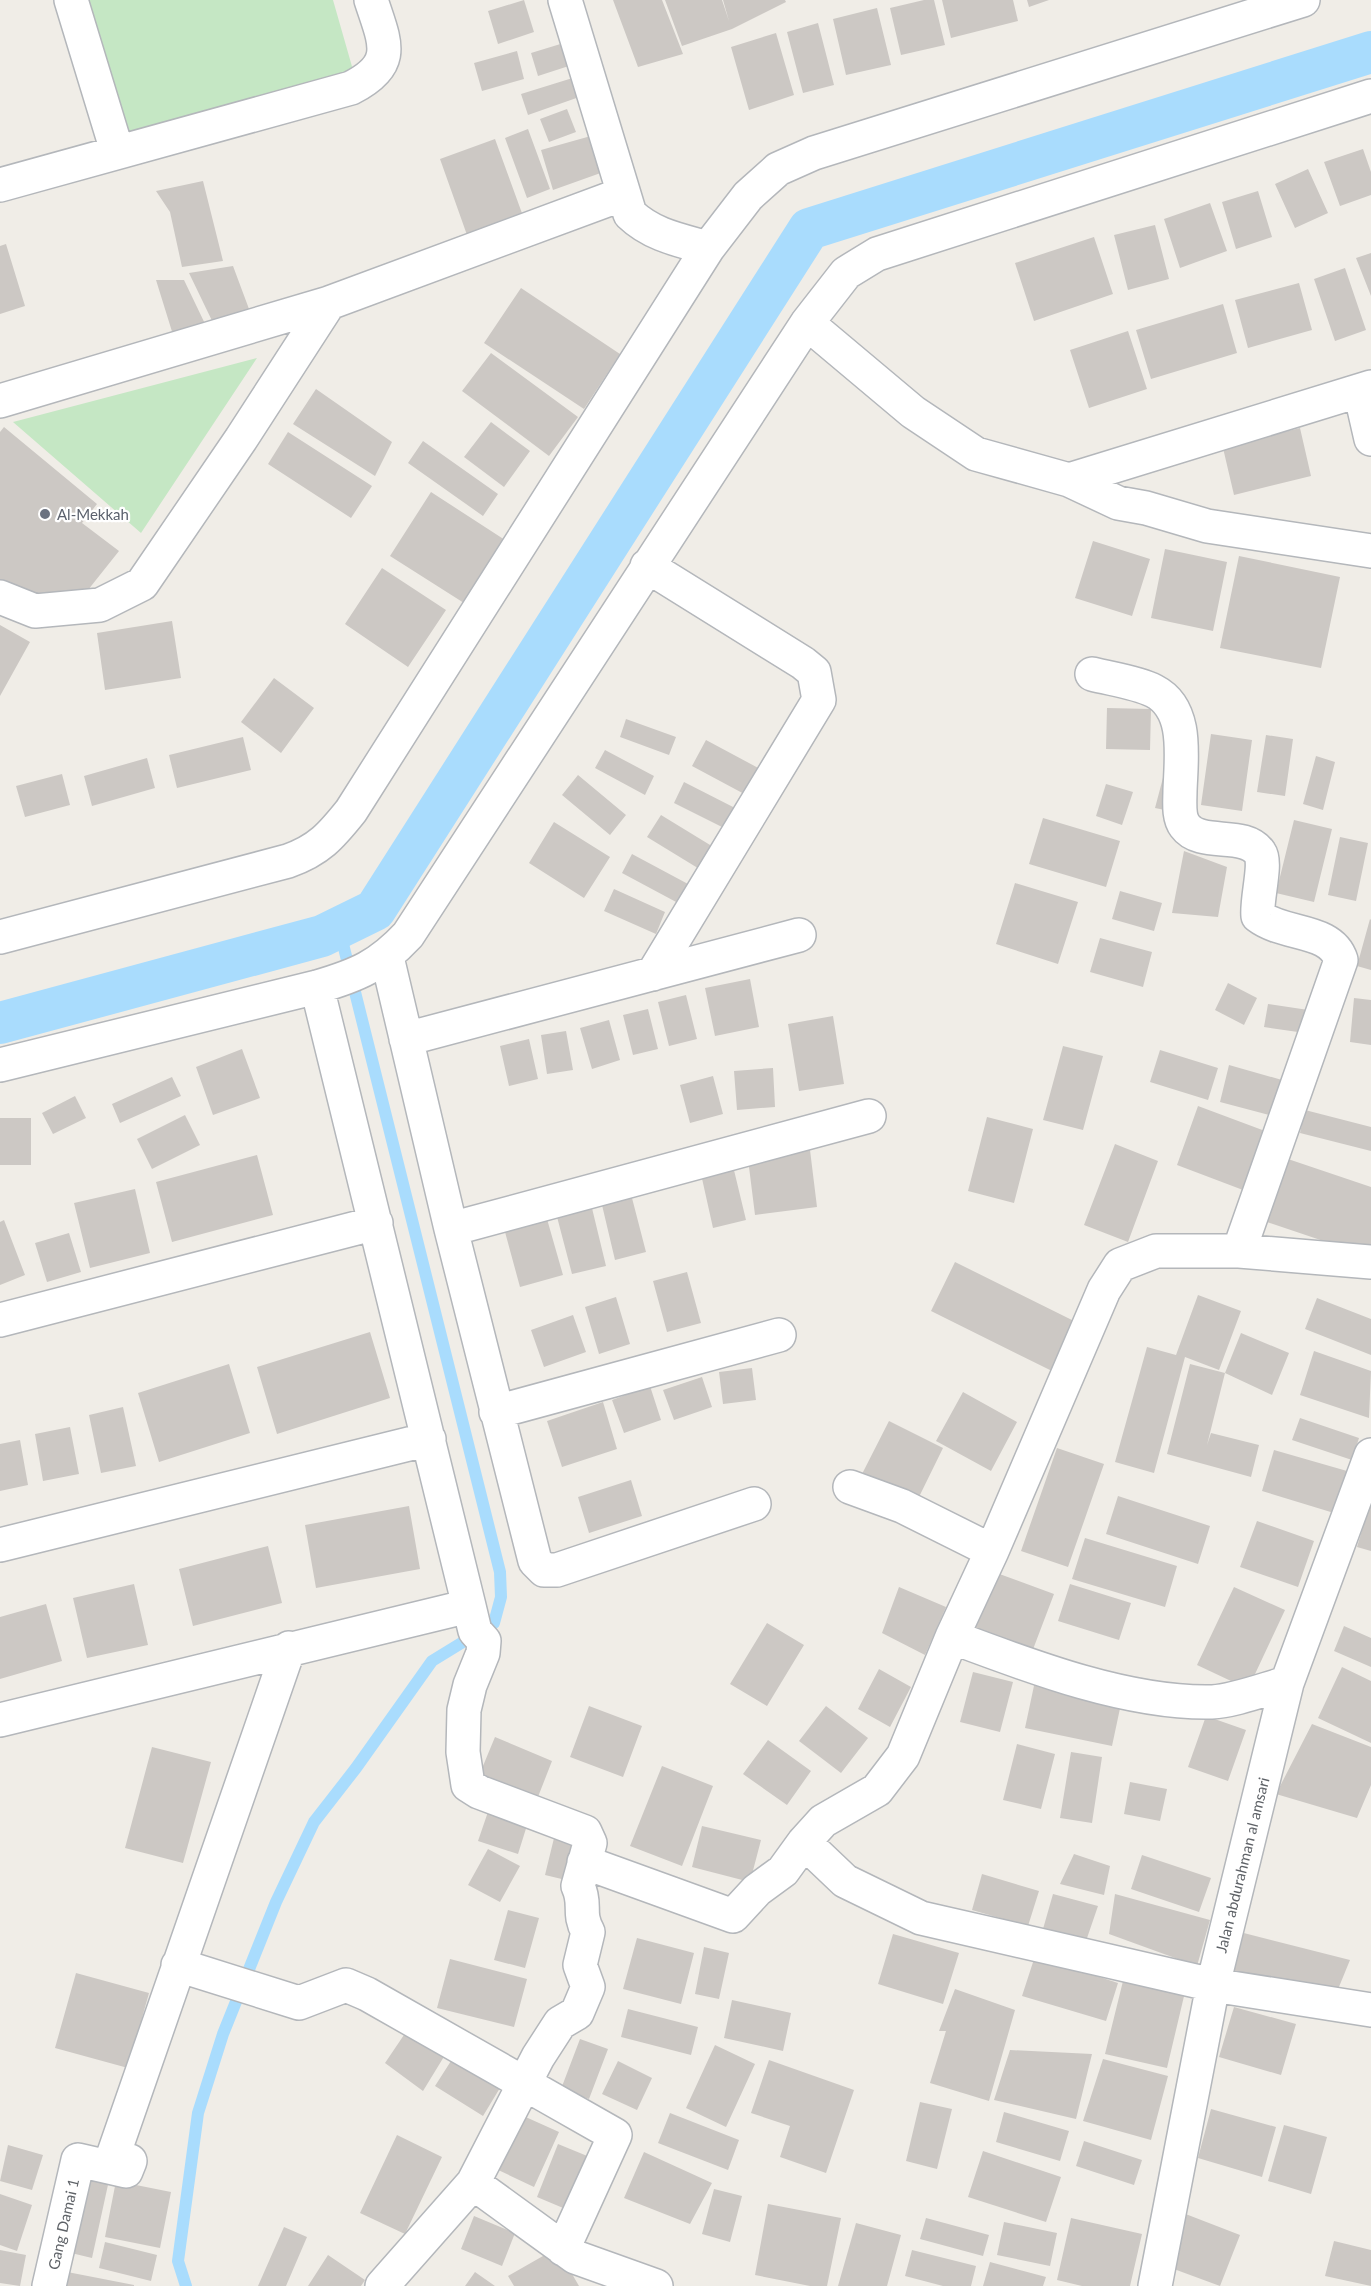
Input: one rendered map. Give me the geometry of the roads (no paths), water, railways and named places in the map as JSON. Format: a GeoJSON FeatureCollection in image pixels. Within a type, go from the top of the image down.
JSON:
{"type":"FeatureCollection","features":[{"type":"Feature","properties":{"kind":"street"},"geometry":{"type":"LineString","coordinates":[[71,0],[117,151]]}},
{"type":"Feature","properties":{"kind":"street"},"geometry":{"type":"LineString","coordinates":[[0,186],[117,151],[351,88],[371,78],[380,68],[385,52],[371,0]]}},
{"type":"Feature","properties":{"kind":"street"},"geometry":{"type":"LineString","coordinates":[[565,0],[630,214],[643,226],[659,235],[708,248]]}},
{"type":"Feature","properties":{"kind":"street"},"geometry":{"type":"LineString","coordinates":[[0,937],[288,861],[312,852],[333,833],[358,801],[708,248],[755,189],[778,169],[814,153],[1303,0]]}},
{"type":"Feature","properties":{"kind":"street"},"geometry":{"type":"LineString","coordinates":[[0,1065],[317,987],[366,971],[387,957],[408,935],[807,323],[846,273],[877,254],[1371,96]]}},
{"type":"Feature","properties":{"kind":"street"},"geometry":{"type":"LineString","coordinates":[[0,401],[329,303],[623,194]]}},
{"type":"Feature","properties":{"kind":"street"},"geometry":{"type":"LineString","coordinates":[[0,597],[35,611],[90,606],[100,605],[142,584],[241,439],[329,303]]}},
{"type":"Feature","properties":{"kind":"street"},"geometry":{"type":"LineString","coordinates":[[807,323],[913,412],[976,454],[1069,480],[1118,503],[1146,508],[1207,526],[1371,550]]}},
{"type":"Feature","properties":{"kind":"street"},"geometry":{"type":"LineString","coordinates":[[1069,480],[1365,389],[1371,439]]}},
{"type":"Feature","properties":{"kind":"street"},"geometry":{"type":"LineString","coordinates":[[647,566],[803,663],[814,672],[819,700],[653,974]]}},
{"type":"Feature","properties":{"kind":"street"},"geometry":{"type":"LineString","coordinates":[[1092,674],[1154,691],[1172,706],[1181,736],[1180,811],[1185,826],[1195,834],[1246,843],[1260,852],[1263,861],[1256,901],[1258,916],[1271,926],[1328,940],[1337,949],[1341,960],[1239,1251]]}},
{"type":"Feature","properties":{"kind":"street"},"geometry":{"type":"LineString","coordinates":[[406,1039],[799,935]]}},
{"type":"Feature","properties":{"kind":"street"},"geometry":{"type":"LineString","coordinates":[[387,957],[451,1229],[535,1561],[544,1570],[557,1570],[754,1504]]}},
{"type":"Feature","properties":{"kind":"street"},"geometry":{"type":"LineString","coordinates":[[317,987],[474,1623],[484,1641],[483,1653],[470,1685],[464,1710],[463,1762],[468,1785],[479,1792],[585,1832],[590,1843],[578,1886],[583,1897],[581,1919],[588,1932],[580,1965],[588,1987],[577,2013],[560,2023],[538,2057],[473,2183],[382,2286]]}},
{"type":"Feature","properties":{"kind":"street"},"geometry":{"type":"LineString","coordinates":[[451,1229],[868,1116]]}},
{"type":"Feature","properties":{"kind":"street"},"geometry":{"type":"LineString","coordinates":[[0,1320],[376,1223]]}},
{"type":"Feature","properties":{"kind":"street"},"geometry":{"type":"LineString","coordinates":[[584,1862],[733,1916],[757,1890],[783,1871],[804,1842],[824,1821],[877,1790],[903,1756],[952,1637],[992,1551],[1104,1290],[1120,1265],[1156,1251],[1239,1251],[1371,1262]]}},
{"type":"Feature","properties":{"kind":"street"},"geometry":{"type":"LineString","coordinates":[[496,1412],[779,1335]]}},
{"type":"Feature","properties":{"kind":"street"},"geometry":{"type":"LineString","coordinates":[[0,1545],[429,1439]]}},
{"type":"Feature","properties":{"kind":"street","name":"Jalan abdurahman al amsari"},"geometry":{"type":"LineString","coordinates":[[1155,2286],[1213,1985],[1287,1683],[1371,1455]]}},
{"type":"Feature","properties":{"kind":"street"},"geometry":{"type":"LineString","coordinates":[[850,1487],[902,1506],[992,1551]]}},
{"type":"Feature","properties":{"kind":"street"},"geometry":{"type":"LineString","coordinates":[[0,1720],[289,1648],[474,1623]]}},
{"type":"Feature","properties":{"kind":"street"},"geometry":{"type":"LineString","coordinates":[[952,1637],[1042,1671],[1155,1698],[1214,1702],[1287,1683]]}},
{"type":"Feature","properties":{"kind":"street"},"geometry":{"type":"LineString","coordinates":[[113,2156],[289,1648]]}},
{"type":"Feature","properties":{"kind":"street"},"geometry":{"type":"LineString","coordinates":[[804,1842],[845,1881],[921,1918],[1213,1985],[1371,2010]]}},
{"type":"Feature","properties":{"kind":"street"},"geometry":{"type":"LineString","coordinates":[[178,1965],[299,2003],[346,1985],[367,1994],[526,2082],[615,2135],[563,2248]]}},
{"type":"Feature","properties":{"kind":"street","name":"Gang Damai 1"},"geometry":{"type":"LineString","coordinates":[[48,2286],[78,2160],[126,2171],[130,2163],[128,2114]]}},
{"type":"Feature","properties":{"kind":"street"},"geometry":{"type":"LineString","coordinates":[[473,2183],[575,2257],[656,2286]]}},
{"type":"Feature","properties":{"kind":"waterway"},"geometry":{"type":"LineString","coordinates":[[0,1023],[322,936],[375,910],[809,229],[1371,52]]}},
{"type":"Feature","properties":{"kind":"waterway"},"geometry":{"type":"LineString","coordinates":[[186,2286],[178,2261],[198,2113],[223,2034],[276,1902],[314,1822],[356,1768],[432,1661],[494,1623],[501,1597],[500,1572],[339,928]]}},
{"type":"Feature","properties":{"kind":"place","name":"Al-Mekkah"},"geometry":{"type":"Point","coordinates":[45,514]}}]}
